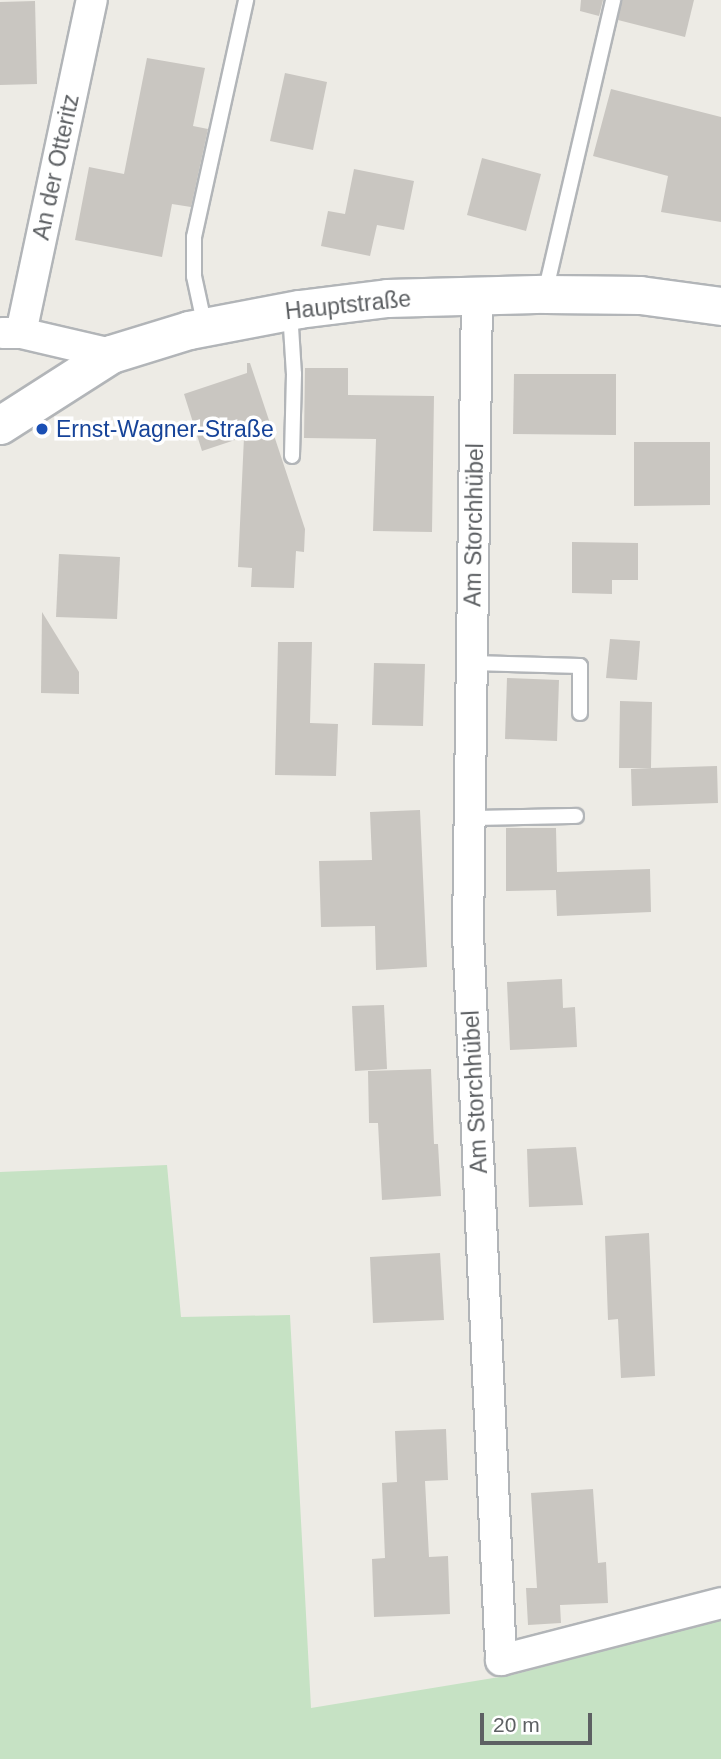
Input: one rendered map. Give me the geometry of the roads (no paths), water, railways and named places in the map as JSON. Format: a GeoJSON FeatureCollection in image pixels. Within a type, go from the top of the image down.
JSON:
{"type":"FeatureCollection","features":[{"type":"Feature","properties":{"kind":"street","name":"An der Otteritz"},"geometry":{"type":"LineString","coordinates":[[10,333],[92,0]]}},
{"type":"Feature","properties":{"kind":"street","name":"Hauptstraße"},"geometry":{"type":"LineString","coordinates":[[0,425],[111,354],[205,327],[290,310],[387,298],[545,295],[640,295],[721,306]]}},
{"type":"Feature","properties":{"kind":"street","name":"Am Storchhübel"},"geometry":{"type":"LineString","coordinates":[[477,296],[468,934],[501,1660],[721,1603]]}},
{"type":"Feature","properties":{"kind":"street"},"geometry":{"type":"LineString","coordinates":[[10,333],[111,354]]}},
{"type":"Feature","properties":{"kind":"lane"},"geometry":{"type":"LineString","coordinates":[[205,327],[194,276],[194,237],[246,0]]}},
{"type":"Feature","properties":{"kind":"lane"},"geometry":{"type":"LineString","coordinates":[[545,295],[613,0]]}},
{"type":"Feature","properties":{"kind":"lane"},"geometry":{"type":"LineString","coordinates":[[290,310],[294,374],[292,456]]}},
{"type":"Feature","properties":{"kind":"lane"},"geometry":{"type":"LineString","coordinates":[[472,663],[580,666],[580,713]]}},
{"type":"Feature","properties":{"kind":"lane"},"geometry":{"type":"LineString","coordinates":[[470,818],[576,816]]}},
{"type":"Feature","properties":{"kind":"place","name":"Ernst-Wagner-Straße"},"geometry":{"type":"Point","coordinates":[42,429]}}]}
